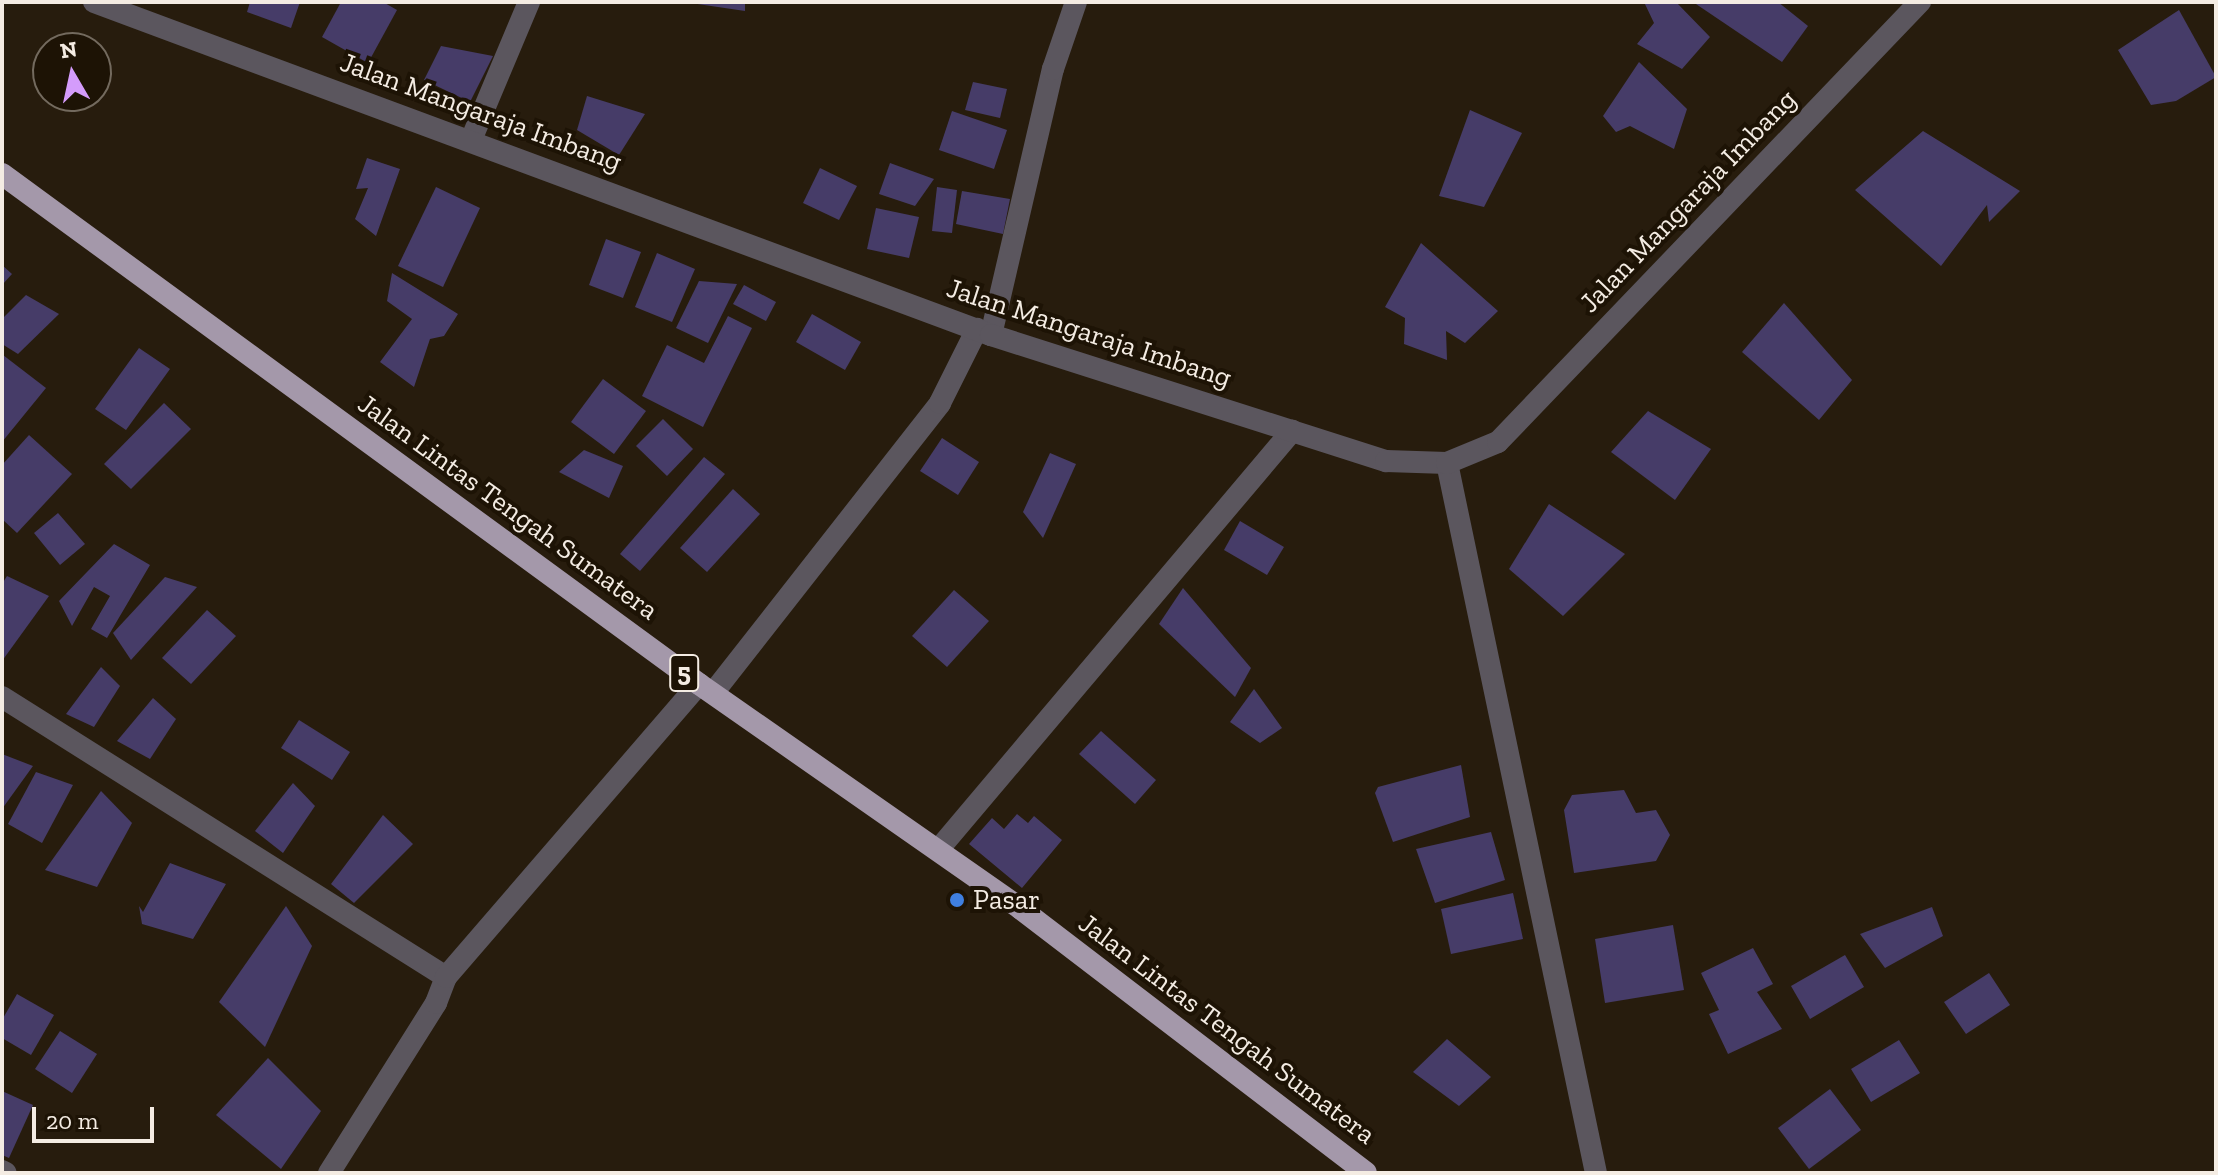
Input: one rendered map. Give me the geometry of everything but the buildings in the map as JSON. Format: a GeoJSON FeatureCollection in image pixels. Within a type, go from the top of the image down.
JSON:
{"type":"FeatureCollection","features":[{"type":"Feature","properties":{"kind":"highway","name":"Jalan Lintas Tengah Sumatera"},"geometry":{"type":"LineString","coordinates":[[2,174],[706,688],[938,850],[1366,1173]]}},
{"type":"Feature","properties":{"kind":"street","name":"Jalan Mangaraja Imbang"},"geometry":{"type":"LineString","coordinates":[[94,2],[984,332],[1386,461],[1447,463],[1498,442],[1920,2]]}},
{"type":"Feature","properties":{"kind":"street"},"geometry":{"type":"LineString","coordinates":[[471,140],[529,2]]}},
{"type":"Feature","properties":{"kind":"street"},"geometry":{"type":"LineString","coordinates":[[329,1173],[436,1003],[446,977],[706,688],[940,403],[984,332],[1056,57],[1076,2]]}},
{"type":"Feature","properties":{"kind":"street"},"geometry":{"type":"LineString","coordinates":[[938,850],[1292,431]]}},
{"type":"Feature","properties":{"kind":"street"},"geometry":{"type":"LineString","coordinates":[[1447,463],[1596,1173]]}},
{"type":"Feature","properties":{"kind":"street"},"geometry":{"type":"LineString","coordinates":[[2,697],[446,977]]}},
{"type":"Feature","properties":{"kind":"place","name":"Pasar"},"geometry":{"type":"Point","coordinates":[957,900]}}]}
